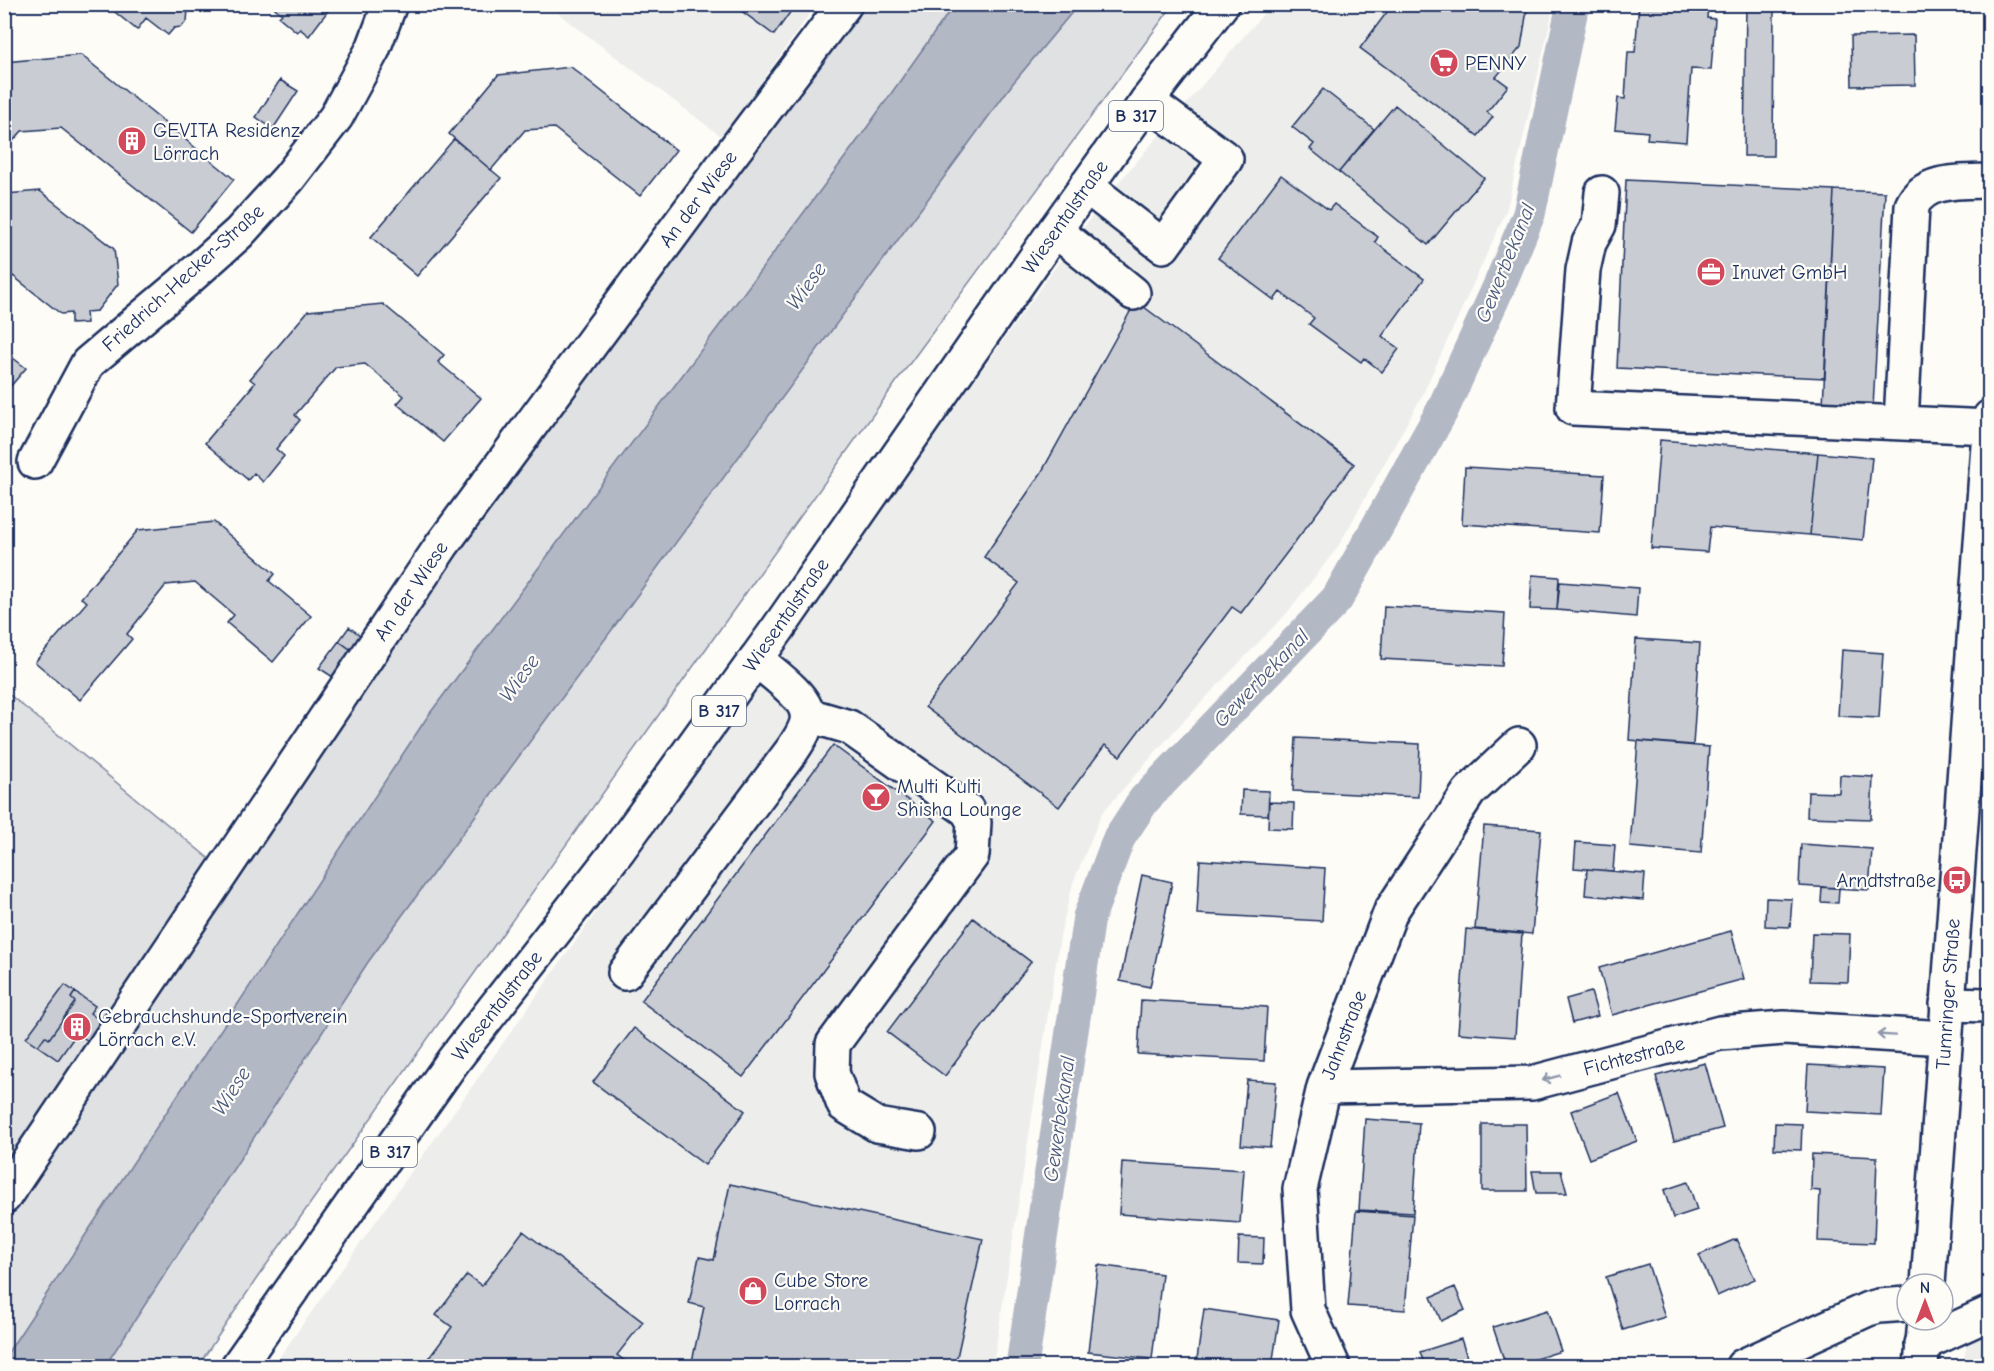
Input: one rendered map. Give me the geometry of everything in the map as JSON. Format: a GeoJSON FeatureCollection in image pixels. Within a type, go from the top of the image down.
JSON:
{"type":"FeatureCollection","features":[{"type":"Feature","properties":{"kind":"main road","name":"Friedrich-Hecker-Straße"},"geometry":{"type":"LineString","coordinates":[[35,462],[88,363],[239,233],[290,178],[336,117],[373,49],[390,4]]}},
{"type":"Feature","properties":{"kind":"main road","name":"An der Wiese"},"geometry":{"type":"LineString","coordinates":[[4,1197],[442,545],[845,4]]}},
{"type":"Feature","properties":{"kind":"main road","name":"Wiesentalstraße"},"geometry":{"type":"LineString","coordinates":[[238,1366],[453,1061],[620,849],[756,659],[1086,186],[1147,101],[1222,4]]}},
{"type":"Feature","properties":{"kind":"main road"},"geometry":{"type":"LineString","coordinates":[[1086,186],[1163,246],[1226,159],[1147,101]]}},
{"type":"Feature","properties":{"kind":"main road"},"geometry":{"type":"LineString","coordinates":[[1901,423],[1912,206],[1921,193],[1940,184],[1989,181]]}},
{"type":"Feature","properties":{"kind":"main road"},"geometry":{"type":"LineString","coordinates":[[1602,193],[1599,225],[1587,248],[1583,270],[1573,408],[1989,427]]}},
{"type":"Feature","properties":{"kind":"main road"},"geometry":{"type":"LineString","coordinates":[[1055,230],[1133,293]]}},
{"type":"Feature","properties":{"kind":"main road","name":"Tumringer Straße"},"geometry":{"type":"LineString","coordinates":[[1929,1272],[1989,417]]}},
{"type":"Feature","properties":{"kind":"main road"},"geometry":{"type":"LineString","coordinates":[[625,973],[802,735],[808,715],[802,699],[756,659]]}},
{"type":"Feature","properties":{"kind":"main road"},"geometry":{"type":"LineString","coordinates":[[808,715],[849,727],[967,810],[974,822],[972,855],[833,1044],[832,1073],[844,1105],[877,1125],[919,1132]]}},
{"type":"Feature","properties":{"kind":"main road","name":"Jahnstraße"},"geometry":{"type":"LineString","coordinates":[[1333,1366],[1308,1310],[1300,1189],[1324,1087],[1391,911],[1469,792],[1519,745]]}},
{"type":"Feature","properties":{"kind":"main road"},"geometry":{"type":"LineString","coordinates":[[1947,1004],[1989,1005]]}},
{"type":"Feature","properties":{"kind":"main road","name":"Fichtestraße"},"geometry":{"type":"LineString","coordinates":[[1324,1087],[1532,1083],[1720,1033],[1784,1028],[1945,1038]]}},
{"type":"Feature","properties":{"kind":"main road"},"geometry":{"type":"LineString","coordinates":[[1743,1366],[1868,1309],[1895,1305]]}},
{"type":"Feature","properties":{"kind":"main road"},"geometry":{"type":"LineString","coordinates":[[1923,1344],[1989,1313]]}},
{"type":"Feature","properties":{"kind":"shaded area"},"geometry":{"type":"Polygon","coordinates":[[[547,5],[816,5],[722,137],[547,5]]]}},
{"type":"Feature","properties":{"kind":"shaded area"},"geometry":{"type":"Polygon","coordinates":[[[864,5],[954,5],[861,136],[428,716],[5,1357],[5,691],[212,861],[864,5]]]}},
{"type":"Feature","properties":{"kind":"shaded area"},"geometry":{"type":"Polygon","coordinates":[[[1078,5],[1173,5],[902,374],[257,1278],[198,1366],[105,1366],[368,962],[1013,83],[1078,5]]]}},
{"type":"Feature","properties":{"kind":"shaded area"},"geometry":{"type":"Polygon","coordinates":[[[1271,5],[1554,5],[1506,212],[1422,396],[1338,547],[1287,613],[1175,730],[1102,813],[1073,883],[1061,931],[993,1366],[273,1366],[1101,203],[1271,5]]]}},
{"type":"Feature","properties":{"kind":"shaded area"},"geometry":{"type":"Polygon","coordinates":[[[1989,1332],[1989,1366],[1963,1366],[1967,1342],[1989,1332]]]}},
{"type":"Feature","properties":{"kind":"water","name":"Wiese"},"geometry":{"type":"Polygon","coordinates":[[[954,5],[1078,5],[1013,83],[368,962],[105,1366],[5,1366],[5,1357],[428,716],[861,136],[954,5]]]}},
{"type":"Feature","properties":{"kind":"building"},"geometry":{"type":"Polygon","coordinates":[[[105,4],[192,4],[188,10],[187,21],[181,27],[174,28],[168,35],[146,18],[137,30],[105,4]]]}},
{"type":"Feature","properties":{"kind":"building"},"geometry":{"type":"Polygon","coordinates":[[[270,4],[333,4],[309,36],[300,29],[297,32],[279,17],[282,14],[270,4]]]}},
{"type":"Feature","properties":{"kind":"building"},"geometry":{"type":"Polygon","coordinates":[[[732,4],[796,4],[774,35],[732,4]]]}},
{"type":"Feature","properties":{"kind":"building","name":"PENNY"},"geometry":{"type":"Polygon","coordinates":[[[1393,4],[1528,4],[1521,47],[1496,77],[1508,86],[1487,112],[1493,117],[1478,136],[1360,48],[1393,4]]]}},
{"type":"Feature","properties":{"kind":"building"},"geometry":{"type":"Polygon","coordinates":[[[1639,4],[1708,4],[1707,18],[1715,19],[1711,70],[1691,69],[1686,142],[1647,139],[1648,132],[1615,129],[1618,98],[1625,99],[1628,52],[1635,52],[1639,4]]]}},
{"type":"Feature","properties":{"kind":"building"},"geometry":{"type":"Polygon","coordinates":[[[1746,4],[1774,4],[1773,156],[1744,156],[1746,4]]]}},
{"type":"Feature","properties":{"kind":"building"},"geometry":{"type":"Polygon","coordinates":[[[1914,35],[1915,85],[1852,86],[1851,36],[1914,35]]]}},
{"type":"Feature","properties":{"kind":"building","name":"GEVITA Residenz Lörrach"},"geometry":{"type":"Polygon","coordinates":[[[81,55],[234,179],[191,232],[61,128],[22,131],[4,151],[4,62],[81,55]]]}},
{"type":"Feature","properties":{"kind":"building"},"geometry":{"type":"Polygon","coordinates":[[[571,67],[676,150],[640,196],[554,128],[525,130],[491,170],[449,134],[498,75],[571,67]]]}},
{"type":"Feature","properties":{"kind":"building"},"geometry":{"type":"Polygon","coordinates":[[[280,80],[298,91],[273,129],[256,117],[280,80]]]}},
{"type":"Feature","properties":{"kind":"building"},"geometry":{"type":"Polygon","coordinates":[[[1323,89],[1374,129],[1339,172],[1310,149],[1314,144],[1292,127],[1323,89]]]}},
{"type":"Feature","properties":{"kind":"building"},"geometry":{"type":"Polygon","coordinates":[[[1395,105],[1484,178],[1428,245],[1339,172],[1395,105]]]}},
{"type":"Feature","properties":{"kind":"building"},"geometry":{"type":"Polygon","coordinates":[[[454,139],[501,178],[417,276],[371,237],[454,139]]]}},
{"type":"Feature","properties":{"kind":"building"},"geometry":{"type":"Polygon","coordinates":[[[1281,175],[1329,210],[1334,204],[1378,237],[1375,242],[1424,279],[1382,336],[1399,349],[1382,372],[1364,358],[1361,362],[1309,324],[1314,318],[1280,292],[1274,300],[1218,258],[1281,175]]]}},
{"type":"Feature","properties":{"kind":"building"},"geometry":{"type":"Polygon","coordinates":[[[1626,180],[1834,190],[1825,378],[1617,368],[1626,180]]]}},
{"type":"Feature","properties":{"kind":"building"},"geometry":{"type":"Polygon","coordinates":[[[1834,190],[1885,192],[1873,407],[1823,405],[1834,190]]]}},
{"type":"Feature","properties":{"kind":"building"},"geometry":{"type":"Polygon","coordinates":[[[40,191],[114,249],[118,284],[97,311],[86,312],[87,323],[71,324],[71,313],[61,314],[13,276],[8,281],[4,278],[4,196],[40,191]]]}},
{"type":"Feature","properties":{"kind":"building"},"geometry":{"type":"Polygon","coordinates":[[[1136,301],[1354,464],[1241,613],[1232,607],[1120,756],[1105,745],[1059,807],[925,707],[1019,583],[984,557],[1041,473],[1136,301]]]}},
{"type":"Feature","properties":{"kind":"building"},"geometry":{"type":"Polygon","coordinates":[[[383,304],[444,355],[438,362],[481,398],[443,442],[397,404],[404,396],[365,364],[336,367],[295,415],[300,420],[276,449],[284,456],[263,482],[254,473],[248,480],[205,443],[255,383],[250,379],[308,311],[383,304]]]}},
{"type":"Feature","properties":{"kind":"building"},"geometry":{"type":"Polygon","coordinates":[[[4,351],[26,368],[4,394],[4,351]]]}},
{"type":"Feature","properties":{"kind":"building"},"geometry":{"type":"Polygon","coordinates":[[[1660,440],[1818,453],[1810,535],[1710,527],[1707,552],[1651,548],[1660,440]]]}},
{"type":"Feature","properties":{"kind":"building"},"geometry":{"type":"Polygon","coordinates":[[[1818,453],[1872,458],[1863,540],[1810,535],[1818,453]]]}},
{"type":"Feature","properties":{"kind":"building"},"geometry":{"type":"Polygon","coordinates":[[[1465,467],[1604,475],[1600,533],[1462,524],[1465,467]]]}},
{"type":"Feature","properties":{"kind":"building"},"geometry":{"type":"Polygon","coordinates":[[[214,522],[275,574],[269,581],[311,616],[273,662],[227,623],[234,615],[195,582],[166,585],[127,634],[132,639],[80,700],[35,662],[87,602],[81,598],[138,530],[214,522]]]}},
{"type":"Feature","properties":{"kind":"building"},"geometry":{"type":"Polygon","coordinates":[[[1532,575],[1559,577],[1557,610],[1530,609],[1532,575]]]}},
{"type":"Feature","properties":{"kind":"building"},"geometry":{"type":"Polygon","coordinates":[[[1560,582],[1638,588],[1636,617],[1557,610],[1560,582]]]}},
{"type":"Feature","properties":{"kind":"building"},"geometry":{"type":"Polygon","coordinates":[[[1384,606],[1505,613],[1502,666],[1381,659],[1384,606]]]}},
{"type":"Feature","properties":{"kind":"building"},"geometry":{"type":"Polygon","coordinates":[[[349,627],[364,638],[354,652],[339,641],[349,627]]]}},
{"type":"Feature","properties":{"kind":"building"},"geometry":{"type":"Polygon","coordinates":[[[1636,639],[1700,643],[1693,745],[1629,740],[1636,639]]]}},
{"type":"Feature","properties":{"kind":"building"},"geometry":{"type":"Polygon","coordinates":[[[339,641],[354,652],[336,679],[319,668],[339,641]]]}},
{"type":"Feature","properties":{"kind":"building"},"geometry":{"type":"Polygon","coordinates":[[[1842,650],[1883,653],[1879,718],[1838,716],[1842,650]]]}},
{"type":"Feature","properties":{"kind":"building"},"geometry":{"type":"Polygon","coordinates":[[[1296,738],[1420,744],[1418,797],[1293,791],[1296,738]]]}},
{"type":"Feature","properties":{"kind":"building"},"geometry":{"type":"Polygon","coordinates":[[[1638,741],[1709,747],[1701,853],[1630,847],[1638,741]]]}},
{"type":"Feature","properties":{"kind":"building"},"geometry":{"type":"Polygon","coordinates":[[[833,745],[936,821],[743,1077],[641,1001],[833,745]]]}},
{"type":"Feature","properties":{"kind":"building"},"geometry":{"type":"Polygon","coordinates":[[[1840,775],[1873,777],[1871,819],[1807,817],[1808,792],[1839,793],[1840,775]]]}},
{"type":"Feature","properties":{"kind":"building"},"geometry":{"type":"Polygon","coordinates":[[[1242,790],[1269,791],[1268,815],[1241,814],[1242,790]]]}},
{"type":"Feature","properties":{"kind":"building"},"geometry":{"type":"Polygon","coordinates":[[[1269,802],[1294,803],[1293,829],[1268,828],[1269,802]]]}},
{"type":"Feature","properties":{"kind":"building"},"geometry":{"type":"Polygon","coordinates":[[[1484,826],[1541,830],[1532,934],[1475,929],[1484,826]]]}},
{"type":"Feature","properties":{"kind":"building"},"geometry":{"type":"Polygon","coordinates":[[[1576,842],[1615,845],[1613,871],[1574,868],[1576,842]]]}},
{"type":"Feature","properties":{"kind":"building"},"geometry":{"type":"Polygon","coordinates":[[[1801,844],[1872,849],[1869,890],[1799,886],[1801,844]]]}},
{"type":"Feature","properties":{"kind":"building"},"geometry":{"type":"Polygon","coordinates":[[[1200,860],[1325,868],[1322,921],[1197,914],[1200,860]]]}},
{"type":"Feature","properties":{"kind":"building"},"geometry":{"type":"Polygon","coordinates":[[[1587,869],[1645,874],[1643,900],[1585,895],[1587,869]]]}},
{"type":"Feature","properties":{"kind":"building"},"geometry":{"type":"Polygon","coordinates":[[[1142,875],[1172,882],[1150,987],[1120,981],[1142,875]]]}},
{"type":"Feature","properties":{"kind":"building"},"geometry":{"type":"Polygon","coordinates":[[[1822,887],[1839,888],[1838,903],[1821,902],[1822,887]]]}},
{"type":"Feature","properties":{"kind":"building"},"geometry":{"type":"Polygon","coordinates":[[[1766,898],[1792,899],[1790,927],[1765,926],[1766,898]]]}},
{"type":"Feature","properties":{"kind":"building"},"geometry":{"type":"Polygon","coordinates":[[[973,918],[1031,962],[945,1076],[887,1032],[973,918]]]}},
{"type":"Feature","properties":{"kind":"building"},"geometry":{"type":"Polygon","coordinates":[[[1466,929],[1522,934],[1515,1037],[1458,1033],[1466,929]]]}},
{"type":"Feature","properties":{"kind":"building"},"geometry":{"type":"Polygon","coordinates":[[[1731,931],[1744,979],[1612,1015],[1599,968],[1731,931]]]}},
{"type":"Feature","properties":{"kind":"building"},"geometry":{"type":"Polygon","coordinates":[[[1812,933],[1850,934],[1848,982],[1810,981],[1812,933]]]}},
{"type":"Feature","properties":{"kind":"building"},"geometry":{"type":"Polygon","coordinates":[[[65,985],[75,992],[71,998],[75,1002],[49,1039],[45,1036],[38,1046],[26,1038],[65,985]]]}},
{"type":"Feature","properties":{"kind":"building","name":"Gebrauchshunde-Sportverein Lörrach e.V."},"geometry":{"type":"Polygon","coordinates":[[[75,992],[95,1006],[90,1013],[101,1021],[88,1041],[77,1033],[58,1060],[38,1046],[45,1036],[49,1039],[75,1002],[71,998],[75,992]]]}},
{"type":"Feature","properties":{"kind":"building"},"geometry":{"type":"Polygon","coordinates":[[[1591,992],[1598,1016],[1572,1023],[1566,999],[1591,992]]]}},
{"type":"Feature","properties":{"kind":"building"},"geometry":{"type":"Polygon","coordinates":[[[1141,1000],[1267,1007],[1264,1061],[1138,1054],[1141,1000]]]}},
{"type":"Feature","properties":{"kind":"building"},"geometry":{"type":"Polygon","coordinates":[[[634,1028],[745,1111],[705,1165],[593,1082],[634,1028]]]}},
{"type":"Feature","properties":{"kind":"building"},"geometry":{"type":"Polygon","coordinates":[[[1705,1063],[1723,1128],[1674,1141],[1656,1076],[1705,1063]]]}},
{"type":"Feature","properties":{"kind":"building"},"geometry":{"type":"Polygon","coordinates":[[[1808,1065],[1884,1069],[1881,1115],[1805,1111],[1808,1065]]]}},
{"type":"Feature","properties":{"kind":"building"},"geometry":{"type":"Polygon","coordinates":[[[1247,1080],[1276,1082],[1270,1147],[1241,1145],[1247,1080]]]}},
{"type":"Feature","properties":{"kind":"building"},"geometry":{"type":"Polygon","coordinates":[[[1619,1093],[1637,1141],[1589,1159],[1571,1111],[1619,1093]]]}},
{"type":"Feature","properties":{"kind":"building"},"geometry":{"type":"Polygon","coordinates":[[[1365,1119],[1419,1123],[1413,1213],[1359,1210],[1365,1119]]]}},
{"type":"Feature","properties":{"kind":"building"},"geometry":{"type":"Polygon","coordinates":[[[1775,1123],[1802,1124],[1801,1150],[1774,1149],[1775,1123]]]}},
{"type":"Feature","properties":{"kind":"building"},"geometry":{"type":"Polygon","coordinates":[[[1482,1124],[1526,1124],[1527,1191],[1482,1191],[1482,1124]]]}},
{"type":"Feature","properties":{"kind":"building"},"geometry":{"type":"Polygon","coordinates":[[[1812,1154],[1877,1157],[1874,1243],[1818,1241],[1820,1191],[1811,1190],[1812,1154]]]}},
{"type":"Feature","properties":{"kind":"building"},"geometry":{"type":"Polygon","coordinates":[[[1122,1162],[1244,1170],[1240,1223],[1119,1214],[1122,1162]]]}},
{"type":"Feature","properties":{"kind":"building"},"geometry":{"type":"Polygon","coordinates":[[[1532,1171],[1561,1171],[1567,1193],[1536,1193],[1532,1171]]]}},
{"type":"Feature","properties":{"kind":"building"},"geometry":{"type":"Polygon","coordinates":[[[1688,1182],[1697,1210],[1673,1218],[1664,1190],[1688,1182]]]}},
{"type":"Feature","properties":{"kind":"building"},"geometry":{"type":"Polygon","coordinates":[[[730,1184],[983,1239],[955,1366],[691,1366],[704,1307],[689,1303],[699,1257],[714,1260],[730,1184]]]}},
{"type":"Feature","properties":{"kind":"building"},"geometry":{"type":"Polygon","coordinates":[[[1356,1211],[1413,1215],[1405,1310],[1348,1306],[1356,1211]]]}},
{"type":"Feature","properties":{"kind":"building"},"geometry":{"type":"Polygon","coordinates":[[[523,1231],[643,1322],[617,1355],[625,1361],[624,1366],[423,1366],[452,1327],[436,1315],[467,1275],[482,1286],[523,1231]]]}},
{"type":"Feature","properties":{"kind":"building"},"geometry":{"type":"Polygon","coordinates":[[[1239,1237],[1264,1238],[1263,1264],[1238,1263],[1239,1237]]]}},
{"type":"Feature","properties":{"kind":"building"},"geometry":{"type":"Polygon","coordinates":[[[1736,1239],[1755,1279],[1717,1296],[1699,1255],[1736,1239]]]}},
{"type":"Feature","properties":{"kind":"building"},"geometry":{"type":"Polygon","coordinates":[[[1648,1264],[1665,1317],[1623,1330],[1606,1277],[1648,1264]]]}},
{"type":"Feature","properties":{"kind":"building"},"geometry":{"type":"Polygon","coordinates":[[[1098,1265],[1162,1274],[1152,1359],[1088,1352],[1098,1265]]]}},
{"type":"Feature","properties":{"kind":"building"},"geometry":{"type":"Polygon","coordinates":[[[1455,1287],[1465,1310],[1441,1321],[1431,1297],[1455,1287]]]}},
{"type":"Feature","properties":{"kind":"building"},"geometry":{"type":"Polygon","coordinates":[[[1204,1309],[1279,1320],[1272,1366],[1196,1366],[1204,1309]]]}},
{"type":"Feature","properties":{"kind":"building"},"geometry":{"type":"Polygon","coordinates":[[[1547,1310],[1561,1351],[1513,1366],[1506,1366],[1493,1327],[1547,1310]]]}},
{"type":"Feature","properties":{"kind":"building"},"geometry":{"type":"Polygon","coordinates":[[[1461,1339],[1470,1366],[1425,1366],[1420,1352],[1461,1339]]]}},
{"type":"Feature","properties":{"kind":"waterway","name":"Gewerbekanal"},"geometry":{"type":"LineString","coordinates":[[1022,1366],[1089,917],[1119,838],[1144,800],[1337,599],[1442,411],[1529,214],[1573,4]]}},
{"type":"Feature","properties":{"kind":"place","name":"PENNY"},"geometry":{"type":"Point","coordinates":[1444,63]}},
{"type":"Feature","properties":{"kind":"place","name":"GEVITA Residenz Lörrach"},"geometry":{"type":"Point","coordinates":[132,141]}},
{"type":"Feature","properties":{"kind":"place","name":"Inuvet GmbH"},"geometry":{"type":"Point","coordinates":[1711,272]}},
{"type":"Feature","properties":{"kind":"place","name":"Multi Kulti Shisha Lounge"},"geometry":{"type":"Point","coordinates":[876,797]}},
{"type":"Feature","properties":{"kind":"place","name":"Arndtstraße"},"geometry":{"type":"Point","coordinates":[1957,880]}},
{"type":"Feature","properties":{"kind":"place","name":"Gebrauchshunde-Sportverein Lörrach e.V."},"geometry":{"type":"Point","coordinates":[77,1027]}},
{"type":"Feature","properties":{"kind":"place","name":"Cube Store Lorrach"},"geometry":{"type":"Point","coordinates":[753,1291]}}]}
